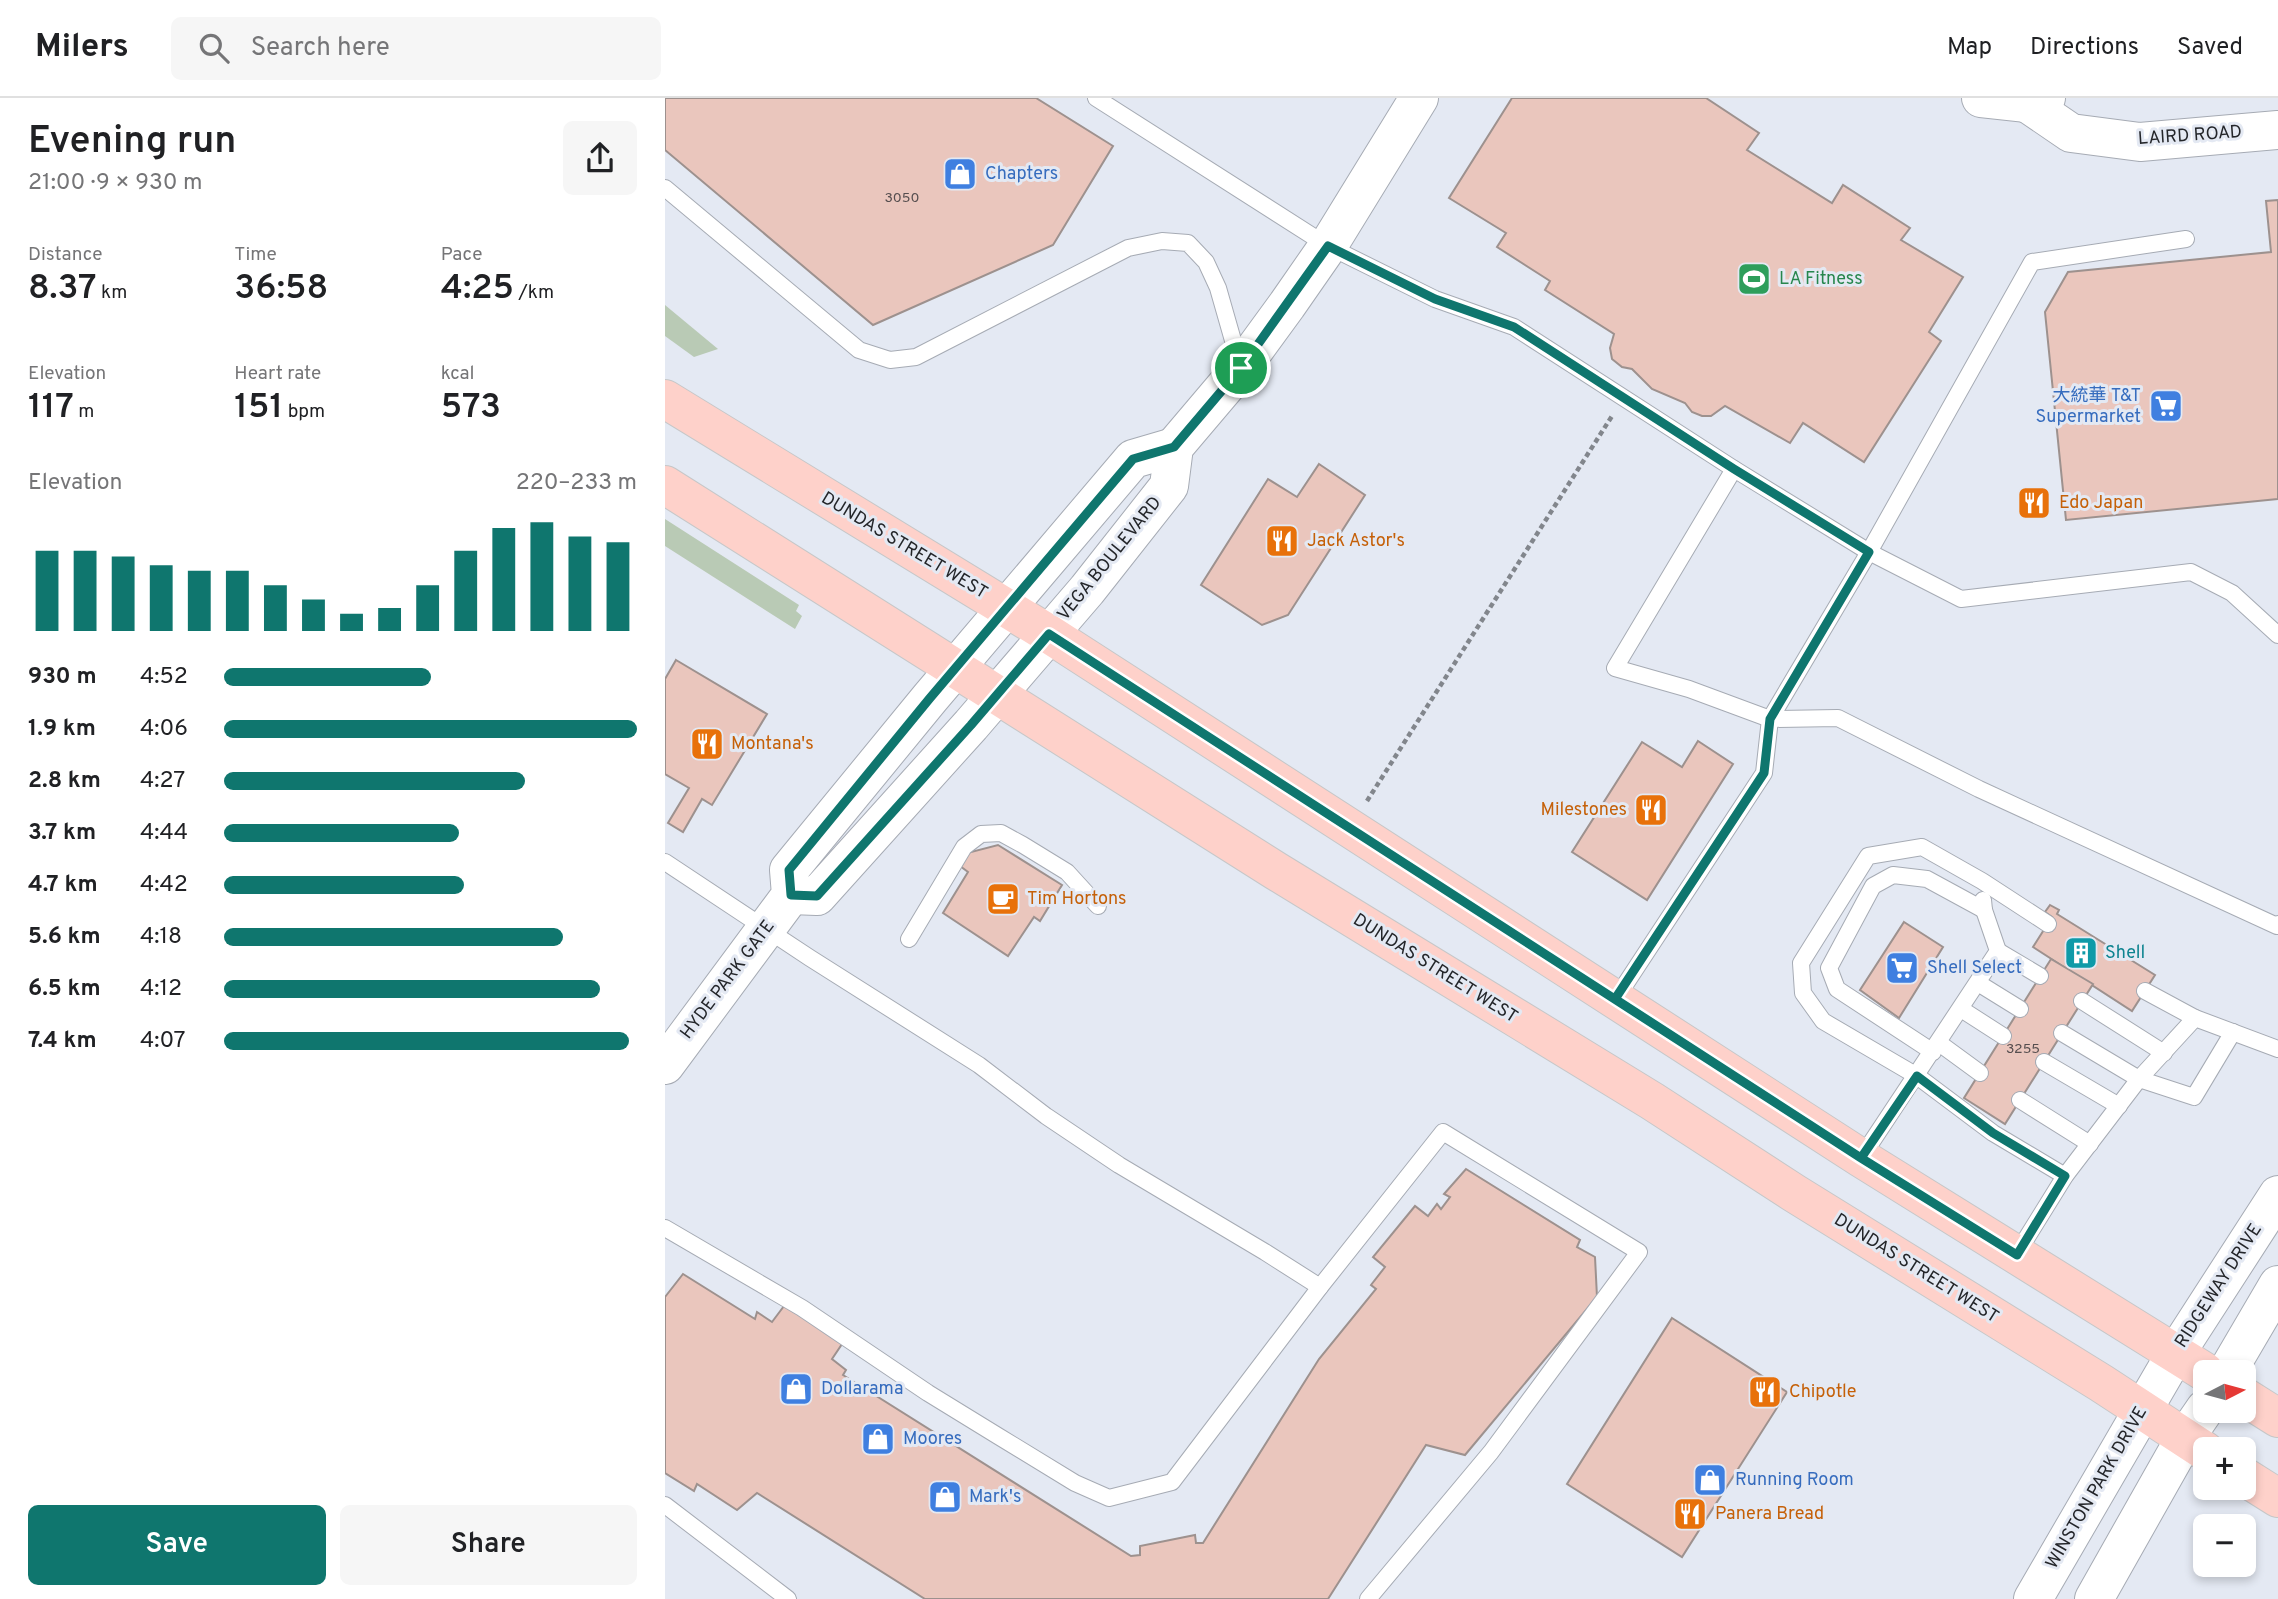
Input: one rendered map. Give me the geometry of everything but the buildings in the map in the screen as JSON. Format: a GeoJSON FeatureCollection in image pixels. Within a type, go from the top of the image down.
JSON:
{"type":"FeatureCollection","features":[{"type":"Feature","properties":{"kind":"main road","name":"DUNDAS STREET WEST"},"geometry":{"type":"LineString","coordinates":[[665,400],[1037,648],[1350,829],[1861,1158],[2017,1255],[2181,1368]]}},
{"type":"Feature","properties":{"kind":"main road","name":"DUNDAS STREET WEST"},"geometry":{"type":"LineString","coordinates":[[665,485],[1323,900],[1652,1101],[2142,1410],[2198,1433]]}},
{"type":"Feature","properties":{"kind":"main road"},"geometry":{"type":"LineString","coordinates":[[2256,1404],[2278,1418]]}},
{"type":"Feature","properties":{"kind":"main road"},"geometry":{"type":"LineString","coordinates":[[2256,1484],[2278,1497]]}},
{"type":"Feature","properties":{"kind":"street"},"geometry":{"type":"LineString","coordinates":[[997,620],[1133,459],[1174,447],[1241,368],[1328,246],[1419,98]]}},
{"type":"Feature","properties":{"kind":"street","name":"LAIRD ROAD"},"geometry":{"type":"LineString","coordinates":[[1981,98],[2036,101],[2071,134],[2140,142],[2278,130]]}},
{"type":"Feature","properties":{"kind":"street","name":"VEGA BOULEVARD"},"geometry":{"type":"LineString","coordinates":[[1037,648],[1169,486],[1174,447]]}},
{"type":"Feature","properties":{"kind":"street","name":"HYDE PARK GATE"},"geometry":{"type":"LineString","coordinates":[[665,1065],[791,895],[789,870],[997,620]]}},
{"type":"Feature","properties":{"kind":"street"},"geometry":{"type":"LineString","coordinates":[[791,895],[817,896],[1037,648]]}},
{"type":"Feature","properties":{"kind":"street","name":"RIDGEWAY DRIVE"},"geometry":{"type":"LineString","coordinates":[[2181,1368],[2278,1195]]}},
{"type":"Feature","properties":{"kind":"street"},"geometry":{"type":"LineString","coordinates":[[2234,1360],[2278,1286]]}},
{"type":"Feature","properties":{"kind":"street","name":"WINSTON PARK DRIVE"},"geometry":{"type":"LineString","coordinates":[[2033,1599],[2142,1410],[2181,1368]]}},
{"type":"Feature","properties":{"kind":"street"},"geometry":{"type":"LineString","coordinates":[[2094,1599],[2198,1433]]}},
{"type":"Feature","properties":{"kind":"lane"},"geometry":{"type":"LineString","coordinates":[[1096,98],[1328,246],[1435,299],[1514,327],[1734,469],[1869,552],[1961,599],[2191,572],[2232,593],[2278,635]]}},
{"type":"Feature","properties":{"kind":"lane"},"geometry":{"type":"LineString","coordinates":[[665,188],[859,350],[890,360],[916,357],[1128,248],[1162,241],[1188,243],[1206,262],[1218,288],[1241,368]]}},
{"type":"Feature","properties":{"kind":"lane"},"geometry":{"type":"LineString","coordinates":[[1615,999],[1764,773],[1770,719],[1869,552],[2032,262],[2186,240]]}},
{"type":"Feature","properties":{"kind":"lane"},"geometry":{"type":"LineString","coordinates":[[1734,469],[1615,668],[1689,689],[1770,719],[1837,718],[1979,789],[2237,905],[2277,926],[2278,924]]}},
{"type":"Feature","properties":{"kind":"lane"},"geometry":{"type":"LineString","coordinates":[[909,939],[964,847],[981,834],[1001,833],[1067,872],[1098,906]]}},
{"type":"Feature","properties":{"kind":"lane"},"geometry":{"type":"LineString","coordinates":[[2047,924],[1982,881],[1922,847],[1868,856],[1801,963],[1803,993],[1823,1020],[1917,1076],[1993,1133],[2065,1176]]}},
{"type":"Feature","properties":{"kind":"lane"},"geometry":{"type":"LineString","coordinates":[[665,862],[979,1065],[1046,1116],[1119,1165],[1320,1287]]}},
{"type":"Feature","properties":{"kind":"lane"},"geometry":{"type":"LineString","coordinates":[[1980,1073],[1837,989],[1829,968],[1873,886],[1893,874],[1927,879],[1984,910]]}},
{"type":"Feature","properties":{"kind":"lane"},"geometry":{"type":"LineString","coordinates":[[1982,881],[1984,910],[1998,951],[2041,976]]}},
{"type":"Feature","properties":{"kind":"lane"},"geometry":{"type":"LineString","coordinates":[[1861,1158],[1998,951]]}},
{"type":"Feature","properties":{"kind":"lane"},"geometry":{"type":"LineString","coordinates":[[1978,983],[2020,1009]]}},
{"type":"Feature","properties":{"kind":"lane"},"geometry":{"type":"LineString","coordinates":[[2145,991],[2195,1018],[2278,1049]]}},
{"type":"Feature","properties":{"kind":"lane"},"geometry":{"type":"LineString","coordinates":[[2082,1000],[2164,1053]]}},
{"type":"Feature","properties":{"kind":"lane"},"geometry":{"type":"LineString","coordinates":[[1961,1009],[2003,1035]]}},
{"type":"Feature","properties":{"kind":"lane"},"geometry":{"type":"LineString","coordinates":[[2017,1255],[2065,1176],[2139,1079],[2195,1018]]}},
{"type":"Feature","properties":{"kind":"lane"},"geometry":{"type":"LineString","coordinates":[[2061,1033],[2139,1079],[2194,1097],[2233,1032]]}},
{"type":"Feature","properties":{"kind":"lane"},"geometry":{"type":"LineString","coordinates":[[2044,1062],[2119,1106]]}},
{"type":"Feature","properties":{"kind":"lane"},"geometry":{"type":"LineString","coordinates":[[2020,1100],[2090,1144]]}},
{"type":"Feature","properties":{"kind":"lane"},"geometry":{"type":"LineString","coordinates":[[666,1229],[802,1308],[928,1393],[1075,1483],[1109,1498],[1172,1482],[1320,1287],[1443,1132],[1639,1252],[1491,1452],[1368,1599]]}},
{"type":"Feature","properties":{"kind":"lane"},"geometry":{"type":"LineString","coordinates":[[665,1504],[787,1599]]}},
{"type":"Feature","properties":{"kind":"path"},"geometry":{"type":"LineString","coordinates":[[1350,829],[1624,398]]}},
{"type":"Feature","properties":{"kind":"green space"},"geometry":{"type":"Polygon","coordinates":[[[665,305],[718,349],[694,357],[665,336],[665,305]]]}},
{"type":"Feature","properties":{"kind":"green space"},"geometry":{"type":"Polygon","coordinates":[[[665,519],[799,605],[796,611],[802,616],[795,629],[665,546],[665,519]]]}},
{"type":"Feature","properties":{"kind":"place","name":"Chapters"},"geometry":{"type":"Point","coordinates":[960,174]}},
{"type":"Feature","properties":{"kind":"place","name":"LA Fitness"},"geometry":{"type":"Point","coordinates":[1754,279]}},
{"type":"Feature","properties":{"kind":"place","name":"大統華 T&T Supermarket"},"geometry":{"type":"Point","coordinates":[2166,406]}},
{"type":"Feature","properties":{"kind":"place","name":"Edo Japan"},"geometry":{"type":"Point","coordinates":[2034,503]}},
{"type":"Feature","properties":{"kind":"place","name":"Jack Astor's"},"geometry":{"type":"Point","coordinates":[1282,541]}},
{"type":"Feature","properties":{"kind":"place","name":"Montana's"},"geometry":{"type":"Point","coordinates":[707,744]}},
{"type":"Feature","properties":{"kind":"place","name":"Milestones"},"geometry":{"type":"Point","coordinates":[1651,810]}},
{"type":"Feature","properties":{"kind":"place","name":"Tim Hortons"},"geometry":{"type":"Point","coordinates":[1003,899]}},
{"type":"Feature","properties":{"kind":"place","name":"Shell"},"geometry":{"type":"Point","coordinates":[2081,953]}},
{"type":"Feature","properties":{"kind":"place","name":"Shell Select"},"geometry":{"type":"Point","coordinates":[1902,968]}},
{"type":"Feature","properties":{"kind":"place","name":"Dollarama"},"geometry":{"type":"Point","coordinates":[796,1389]}},
{"type":"Feature","properties":{"kind":"place","name":"Chipotle"},"geometry":{"type":"Point","coordinates":[1765,1392]}},
{"type":"Feature","properties":{"kind":"place","name":"Moores"},"geometry":{"type":"Point","coordinates":[878,1439]}},
{"type":"Feature","properties":{"kind":"place","name":"Running Room"},"geometry":{"type":"Point","coordinates":[1710,1480]}},
{"type":"Feature","properties":{"kind":"place","name":"Mark's"},"geometry":{"type":"Point","coordinates":[945,1497]}},
{"type":"Feature","properties":{"kind":"place","name":"Panera Bread"},"geometry":{"type":"Point","coordinates":[1690,1514]}},
{"type":"Feature","properties":{"kind":"route"},"geometry":{"type":"LineString","coordinates":[[1241,368],[1174,447],[1133,459],[930,698],[789,870],[791,895],[817,896],[1049,634],[1861,1158],[2017,1255],[2065,1176],[1993,1133],[1917,1076],[1861,1158],[1615,999],[1764,773],[1770,719],[1869,552],[1734,469],[1514,327],[1435,299],[1328,246],[1241,368]]}}]}
